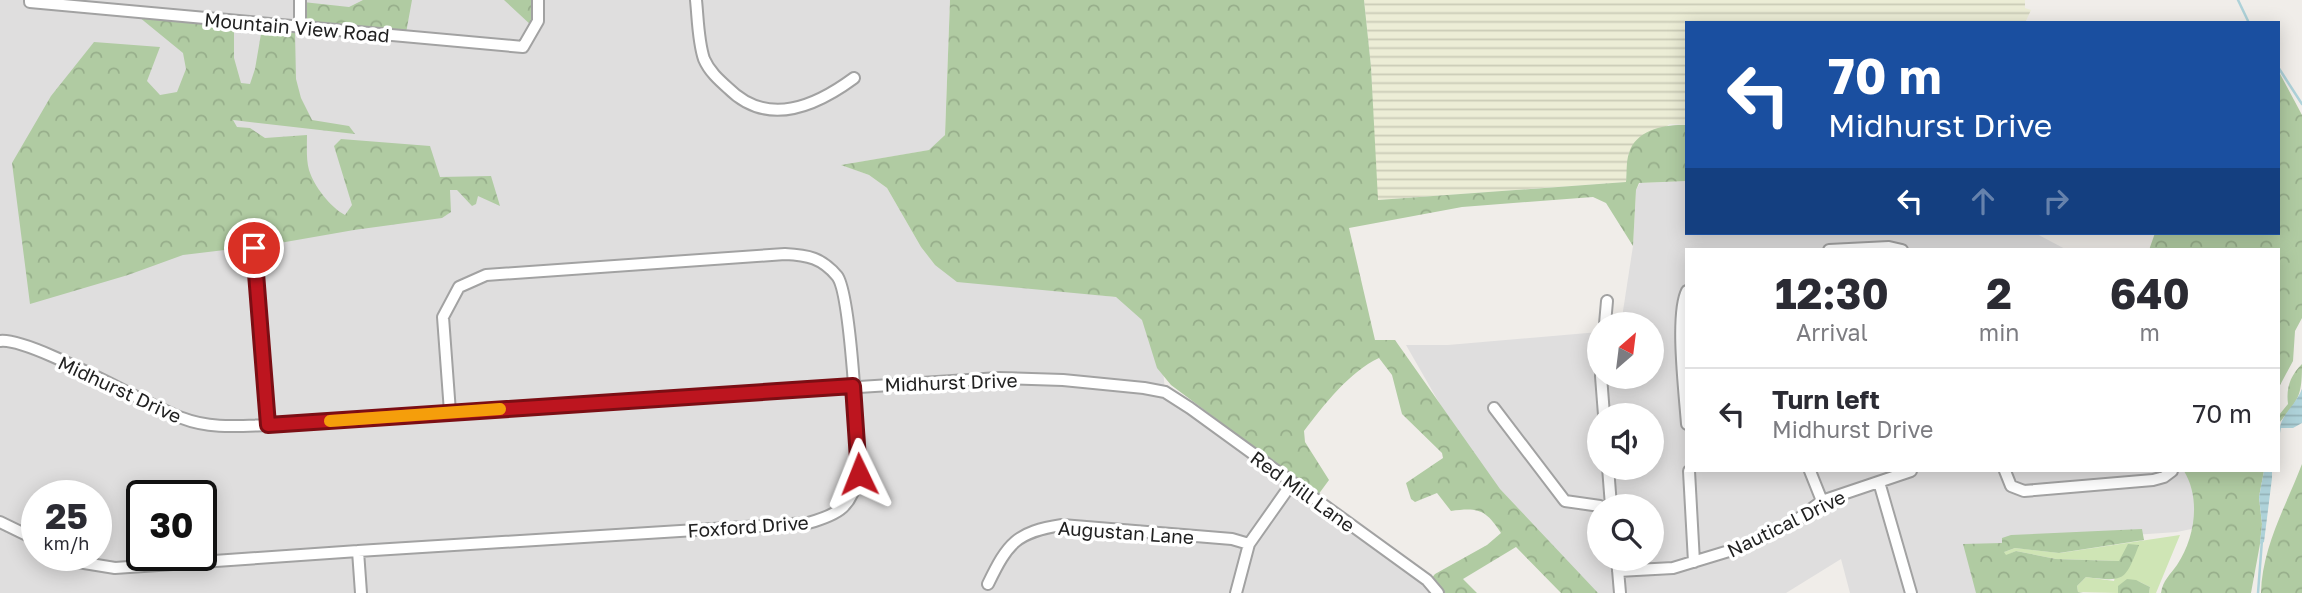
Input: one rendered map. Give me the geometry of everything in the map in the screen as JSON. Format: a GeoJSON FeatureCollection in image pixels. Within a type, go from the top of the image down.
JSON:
{"type":"FeatureCollection","features":[{"type":"Feature","properties":{"kind":"street"},"geometry":{"type":"LineString","coordinates":[[300,0],[300,28]]}},
{"type":"Feature","properties":{"kind":"street","name":"Mountain View Road"},"geometry":{"type":"LineString","coordinates":[[30,1],[523,47],[538,21],[538,0]]}},
{"type":"Feature","properties":{"kind":"street"},"geometry":{"type":"LineString","coordinates":[[696,0],[704,58],[710,69],[735,95],[756,106],[783,110],[811,105],[854,78]]}},
{"type":"Feature","properties":{"kind":"street"},"geometry":{"type":"LineString","coordinates":[[254,248],[268,425]]}},
{"type":"Feature","properties":{"kind":"street"},"geometry":{"type":"LineString","coordinates":[[1869,248],[1893,248]]}},
{"type":"Feature","properties":{"kind":"street","name":"Foxford Drive"},"geometry":{"type":"LineString","coordinates":[[112,568],[808,523],[828,518],[841,510],[855,491],[859,474],[847,305],[839,278],[810,255],[785,254],[486,275],[460,288],[443,317],[450,412]]}},
{"type":"Feature","properties":{"kind":"street"},"geometry":{"type":"LineString","coordinates":[[1685,294],[1682,321],[1685,383]]}},
{"type":"Feature","properties":{"kind":"street"},"geometry":{"type":"LineString","coordinates":[[1606,312],[1607,301]]}},
{"type":"Feature","properties":{"kind":"street","name":"Midhurst Drive"},"geometry":{"type":"LineString","coordinates":[[0,341],[7,340],[37,350],[184,419],[213,426],[268,425],[999,377],[1063,380],[1165,392]]}},
{"type":"Feature","properties":{"kind":"street","name":"Red Mill Lane"},"geometry":{"type":"LineString","coordinates":[[1165,392],[1427,580],[1438,593]]}},
{"type":"Feature","properties":{"kind":"street"},"geometry":{"type":"LineString","coordinates":[[1493,408],[1565,501],[1587,504]]}},
{"type":"Feature","properties":{"kind":"street"},"geometry":{"type":"LineString","coordinates":[[1689,472],[1694,562]]}},
{"type":"Feature","properties":{"kind":"street"},"geometry":{"type":"LineString","coordinates":[[1810,472],[1822,501]]}},
{"type":"Feature","properties":{"kind":"street","name":"Nautical Drive"},"geometry":{"type":"LineString","coordinates":[[1664,568],[1694,562],[1763,538],[1794,522],[1822,501],[1908,472]]}},
{"type":"Feature","properties":{"kind":"street"},"geometry":{"type":"LineString","coordinates":[[2005,472],[2011,486],[2024,491],[2153,480],[2171,472]]}},
{"type":"Feature","properties":{"kind":"street"},"geometry":{"type":"LineString","coordinates":[[1236,593],[1249,544],[1292,482]]}},
{"type":"Feature","properties":{"kind":"street"},"geometry":{"type":"LineString","coordinates":[[1879,482],[1911,593]]}},
{"type":"Feature","properties":{"kind":"street"},"geometry":{"type":"LineString","coordinates":[[0,522],[21,532]]}},
{"type":"Feature","properties":{"kind":"street","name":"Augustan Lane"},"geometry":{"type":"LineString","coordinates":[[988,584],[1001,558],[1017,538],[1037,529],[1062,525],[1219,538],[1249,544]]}},
{"type":"Feature","properties":{"kind":"street"},"geometry":{"type":"LineString","coordinates":[[358,551],[361,593]]}},
{"type":"Feature","properties":{"kind":"street"},"geometry":{"type":"LineString","coordinates":[[1618,571],[1620,593]]}},
{"type":"Feature","properties":{"kind":"shaded area"},"geometry":{"type":"Polygon","coordinates":[[[0,0],[950,0],[945,135],[930,150],[842,165],[869,175],[887,188],[921,247],[935,265],[1081,293],[1157,302],[1165,392],[1438,593],[0,593],[0,0]]]}},
{"type":"Feature","properties":{"kind":"shaded area"},"geometry":{"type":"Polygon","coordinates":[[[1685,181],[1685,235],[2039,235],[2063,248],[1685,248],[1685,472],[2200,472],[2201,527],[2177,532],[2005,544],[2025,593],[1850,593],[1841,559],[1786,593],[1580,593],[1487,486],[1406,345],[1448,345],[1587,333],[1587,389],[1664,389],[1664,312],[1623,312],[1633,246],[1636,190],[1640,183],[1685,181]]]}},
{"type":"Feature","properties":{"kind":"green space"},"geometry":{"type":"Polygon","coordinates":[[[363,0],[412,0],[406,33],[310,23],[303,17],[303,2],[349,7],[363,0]]]}},
{"type":"Feature","properties":{"kind":"green space"},"geometry":{"type":"Polygon","coordinates":[[[504,0],[531,0],[532,26],[504,0]]]}},
{"type":"Feature","properties":{"kind":"green space"},"geometry":{"type":"Polygon","coordinates":[[[950,0],[1364,0],[1371,67],[1378,200],[1626,182],[1628,156],[1638,138],[1661,127],[1685,125],[1685,181],[1639,183],[1636,190],[1633,246],[1606,203],[1593,197],[1462,207],[1349,228],[1375,340],[1395,340],[1500,489],[1598,593],[1561,593],[1516,547],[1463,579],[1477,593],[1443,593],[1431,579],[1435,574],[1487,545],[1501,533],[1491,519],[1481,512],[1451,511],[1437,493],[1415,502],[1411,499],[1406,483],[1443,458],[1442,453],[1402,414],[1392,375],[1379,358],[1347,380],[1304,431],[1305,442],[1329,480],[1318,495],[1171,385],[1157,368],[1142,320],[1116,297],[957,282],[935,265],[921,247],[887,188],[869,175],[841,165],[929,150],[945,135],[950,0]]]}},
{"type":"Feature","properties":{"kind":"green space"},"geometry":{"type":"Polygon","coordinates":[[[1364,0],[2025,0],[2025,8],[2031,10],[2026,21],[1685,21],[1685,125],[1670,124],[1629,152],[1626,182],[1377,200],[1371,67],[1364,0]]]}},
{"type":"Feature","properties":{"kind":"green space"},"geometry":{"type":"Polygon","coordinates":[[[139,17],[234,25],[234,58],[241,83],[250,84],[262,28],[295,32],[296,79],[301,98],[312,120],[349,126],[355,134],[233,120],[237,127],[250,128],[265,138],[307,135],[307,161],[311,176],[328,201],[345,215],[352,205],[334,146],[341,139],[430,146],[440,177],[491,176],[500,206],[478,196],[476,204],[472,206],[457,190],[450,190],[451,212],[442,218],[183,255],[128,275],[30,304],[12,163],[51,96],[94,42],[160,47],[147,81],[160,95],[177,92],[186,69],[183,53],[139,17]]]}},
{"type":"Feature","properties":{"kind":"green space"},"geometry":{"type":"Polygon","coordinates":[[[2280,74],[2302,115],[2302,318],[2295,331],[2293,361],[2280,385],[2280,248],[2150,248],[2154,235],[2280,235],[2280,74]]]}},
{"type":"Feature","properties":{"kind":"green space"},"geometry":{"type":"Polygon","coordinates":[[[2302,364],[2298,396],[2280,422],[2280,414],[2288,404],[2290,382],[2302,364]]]}},
{"type":"Feature","properties":{"kind":"green space"},"geometry":{"type":"Polygon","coordinates":[[[2302,464],[2302,593],[2261,593],[2270,543],[2302,464]]]}},
{"type":"Feature","properties":{"kind":"green space"},"geometry":{"type":"Polygon","coordinates":[[[2184,472],[2264,472],[2259,497],[2262,524],[2260,544],[2251,593],[2161,593],[2165,581],[2183,554],[2192,531],[2194,506],[2184,472]]]}},
{"type":"Feature","properties":{"kind":"green space"},"geometry":{"type":"Polygon","coordinates":[[[2142,529],[2144,540],[2059,553],[2015,548],[2004,552],[2006,555],[2016,551],[2056,559],[2119,561],[2128,544],[2139,545],[2130,566],[2122,576],[2116,579],[2086,577],[2077,586],[2078,592],[2083,593],[1976,593],[1963,544],[2002,543],[2002,538],[2011,535],[2142,529]]]}},
{"type":"Feature","properties":{"kind":"green space"},"geometry":{"type":"Polygon","coordinates":[[[2180,535],[2156,593],[2149,593],[2150,587],[2134,580],[2119,586],[2118,593],[2078,592],[2077,586],[2086,577],[2114,581],[2119,561],[2056,559],[2016,551],[2005,556],[2004,552],[2015,548],[2060,553],[2180,535]]]}},
{"type":"Feature","properties":{"kind":"green space"},"geometry":{"type":"Polygon","coordinates":[[[2127,579],[2150,587],[2149,593],[2118,593],[2118,586],[2127,579]]]}},
{"type":"Feature","properties":{"kind":"water"},"geometry":{"type":"Polygon","coordinates":[[[2302,389],[2302,423],[2293,428],[2281,428],[2280,433],[2280,427],[2283,418],[2302,389]]]}},
{"type":"Feature","properties":{"kind":"water"},"geometry":{"type":"Polygon","coordinates":[[[2264,472],[2272,472],[2264,542],[2260,544],[2262,524],[2259,497],[2264,472]]]}},
{"type":"Feature","properties":{"kind":"waterway"},"geometry":{"type":"LineString","coordinates":[[2238,0],[2248,21]]}},
{"type":"Feature","properties":{"kind":"waterway"},"geometry":{"type":"LineString","coordinates":[[2280,70],[2302,104]]}},
{"type":"Feature","properties":{"kind":"waterway"},"geometry":{"type":"LineString","coordinates":[[2258,593],[2262,540]]}},
{"type":"Feature","properties":{"kind":"slow traffic"},"geometry":{"type":"LineString","coordinates":[[330,421],[500,409]]}},
{"type":"Feature","properties":{"kind":"route"},"geometry":{"type":"LineString","coordinates":[[254,248],[268,425],[853,386],[859,474]]}}]}
